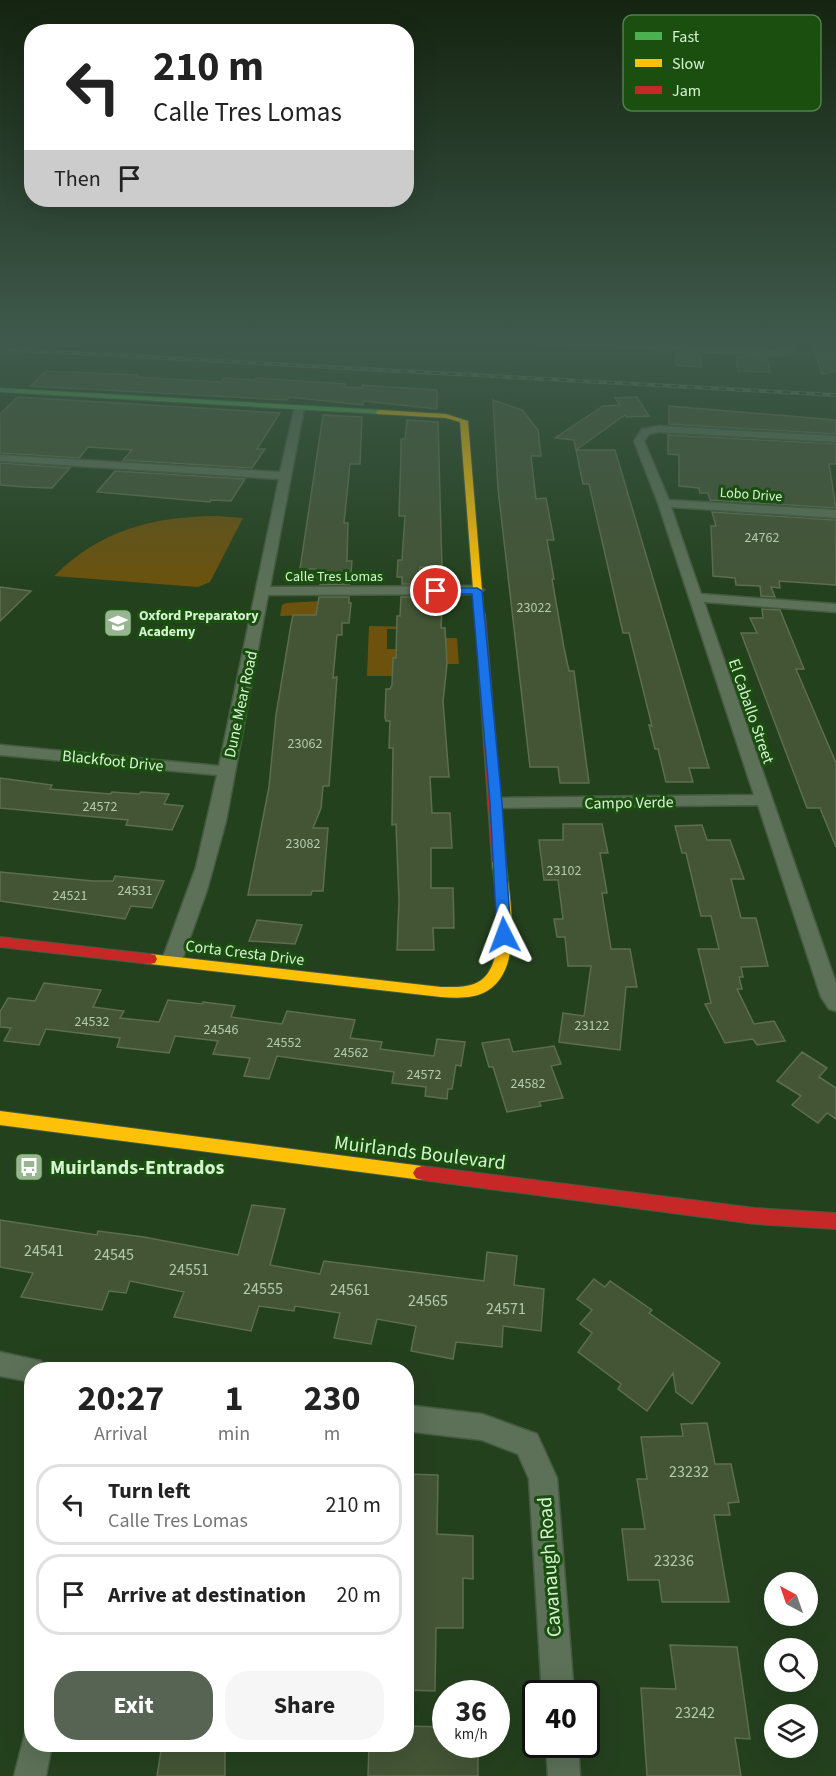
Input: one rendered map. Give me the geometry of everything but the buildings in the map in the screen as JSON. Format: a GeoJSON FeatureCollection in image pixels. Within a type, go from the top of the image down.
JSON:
{"type":"FeatureCollection","features":[{"type":"Feature","properties":{"kind":"street","name":"Dune Mear Road"},"geometry":{"type":"LineString","coordinates":[[172,960],[212,850],[220,819],[226,771],[295,424]]}},
{"type":"Feature","properties":{"kind":"street"},"geometry":{"type":"LineString","coordinates":[[466,424],[477,591],[496,803]]}},
{"type":"Feature","properties":{"kind":"street","name":"El Caballo Street"},"geometry":{"type":"LineString","coordinates":[[836,439],[674,429],[646,431],[640,435],[639,441],[664,503],[763,800],[831,997],[836,1004]]}},
{"type":"Feature","properties":{"kind":"street"},"geometry":{"type":"LineString","coordinates":[[0,458],[285,476]]}},
{"type":"Feature","properties":{"kind":"street","name":"Lobo Drive"},"geometry":{"type":"LineString","coordinates":[[664,503],[836,514]]}},
{"type":"Feature","properties":{"kind":"street","name":"Calle Tres Lomas"},"geometry":{"type":"LineString","coordinates":[[263,591],[477,591]]}},
{"type":"Feature","properties":{"kind":"street"},"geometry":{"type":"LineString","coordinates":[[694,597],[836,608]]}},
{"type":"Feature","properties":{"kind":"street","name":"Blackfoot Drive"},"geometry":{"type":"LineString","coordinates":[[0,750],[226,771]]}},
{"type":"Feature","properties":{"kind":"street","name":"Campo Verde"},"geometry":{"type":"LineString","coordinates":[[496,803],[763,800]]}},
{"type":"Feature","properties":{"kind":"street","name":"Corta Cresta Drive"},"geometry":{"type":"LineString","coordinates":[[0,942],[441,992],[485,987],[500,973],[505,956],[496,803]]}},
{"type":"Feature","properties":{"kind":"street","name":"Muirlands Boulevard"},"geometry":{"type":"LineString","coordinates":[[0,1118],[755,1216],[836,1221]]}},
{"type":"Feature","properties":{"kind":"street"},"geometry":{"type":"LineString","coordinates":[[0,1364],[24,1368]]}},
{"type":"Feature","properties":{"kind":"street","name":"Cavanaugh Road"},"geometry":{"type":"LineString","coordinates":[[414,1419],[482,1427],[527,1444],[543,1478],[557,1680]]}},
{"type":"Feature","properties":{"kind":"street"},"geometry":{"type":"LineString","coordinates":[[30,1776],[34,1752]]}},
{"type":"Feature","properties":{"kind":"street"},"geometry":{"type":"LineString","coordinates":[[563,1758],[564,1776]]}},
{"type":"Feature","properties":{"kind":"shaded area"},"geometry":{"type":"Polygon","coordinates":[[[216,516],[243,518],[210,582],[198,587],[54,576],[90,547],[128,529],[170,519],[216,516]]]}},
{"type":"Feature","properties":{"kind":"shaded area"},"geometry":{"type":"Polygon","coordinates":[[[320,601],[316,615],[280,616],[282,605],[286,603],[320,601]]]}},
{"type":"Feature","properties":{"kind":"shaded area"},"geometry":{"type":"Polygon","coordinates":[[[369,626],[422,627],[424,629],[387,629],[387,649],[420,649],[420,638],[457,638],[459,664],[429,664],[393,658],[392,670],[396,676],[367,676],[369,626]]]}},
{"type":"Feature","properties":{"kind":"traffic: slow"},"geometry":{"type":"LineString","coordinates":[[464,424],[480,614]]}},
{"type":"Feature","properties":{"kind":"traffic: slow"},"geometry":{"type":"LineString","coordinates":[[150,959],[441,992],[477,989],[493,978],[500,965],[504,949],[504,911],[499,862]]}},
{"type":"Feature","properties":{"kind":"traffic: slow"},"geometry":{"type":"LineString","coordinates":[[0,1118],[422,1173]]}},
{"type":"Feature","properties":{"kind":"traffic: jam"},"geometry":{"type":"LineString","coordinates":[[480,614],[499,862]]}},
{"type":"Feature","properties":{"kind":"traffic: jam"},"geometry":{"type":"LineString","coordinates":[[0,942],[150,959]]}},
{"type":"Feature","properties":{"kind":"traffic: jam"},"geometry":{"type":"LineString","coordinates":[[422,1173],[755,1216],[836,1221]]}},
{"type":"Feature","properties":{"kind":"place","name":"Oxford Preparatory Academy"},"geometry":{"type":"Point","coordinates":[118,623]}},
{"type":"Feature","properties":{"kind":"place","name":"Muirlands-Entrados"},"geometry":{"type":"Point","coordinates":[29,1167]}},
{"type":"Feature","properties":{"kind":"route"},"geometry":{"type":"LineString","coordinates":[[436,591],[477,591],[496,803],[504,935]]}}]}
